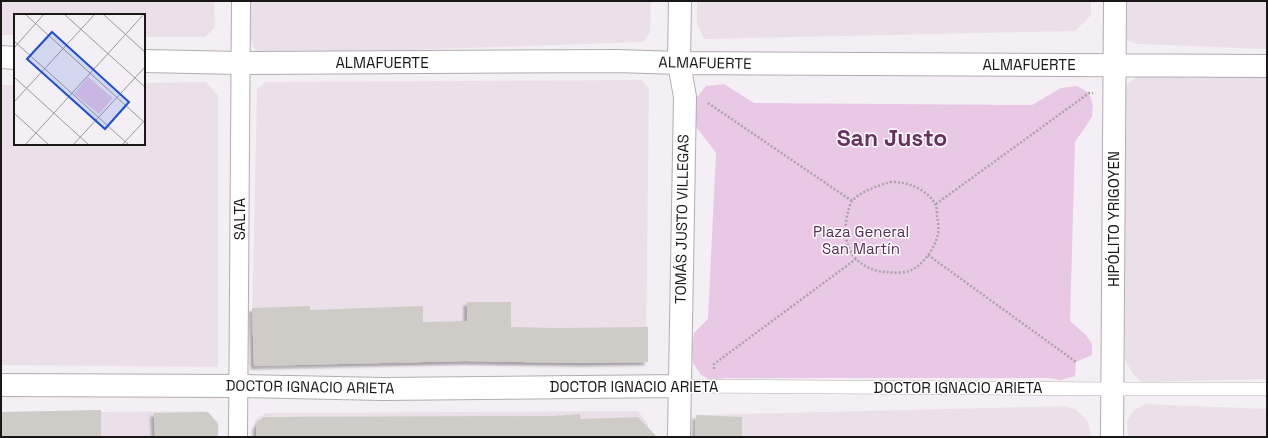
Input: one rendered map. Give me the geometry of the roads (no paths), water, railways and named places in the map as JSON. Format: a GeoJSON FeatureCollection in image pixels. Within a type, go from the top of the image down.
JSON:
{"type":"FeatureCollection","features":[{"type":"Feature","properties":{"kind":"street","name":"SALTA"},"geometry":{"type":"LineString","coordinates":[[238,437],[241,1]]}},
{"type":"Feature","properties":{"kind":"street","name":"TOMÁS JUSTO VILLEGAS"},"geometry":{"type":"LineString","coordinates":[[679,437],[685,97],[679,63],[680,1]]}},
{"type":"Feature","properties":{"kind":"street","name":"HIPÓLITO YRIGOYEN"},"geometry":{"type":"LineString","coordinates":[[1112,437],[1115,1]]}},
{"type":"Feature","properties":{"kind":"street"},"geometry":{"type":"LineString","coordinates":[[1,57],[14,58]]}},
{"type":"Feature","properties":{"kind":"street","name":"ALMAFUERTE"},"geometry":{"type":"LineString","coordinates":[[145,61],[240,64],[616,61],[679,63],[1267,66]]}},
{"type":"Feature","properties":{"kind":"street","name":"DOCTOR IGNACIO ARIETA"},"geometry":{"type":"LineString","coordinates":[[1,385],[239,386],[383,389],[679,386],[1267,389]]}},
{"type":"Feature","properties":{"kind":"district","name":"San Justo"},"geometry":{"type":"Point","coordinates":[892,138]}},
{"type":"Feature","properties":{"kind":"park label","name":"Plaza General San Martín"},"geometry":{"type":"Point","coordinates":[861,240]}}]}
